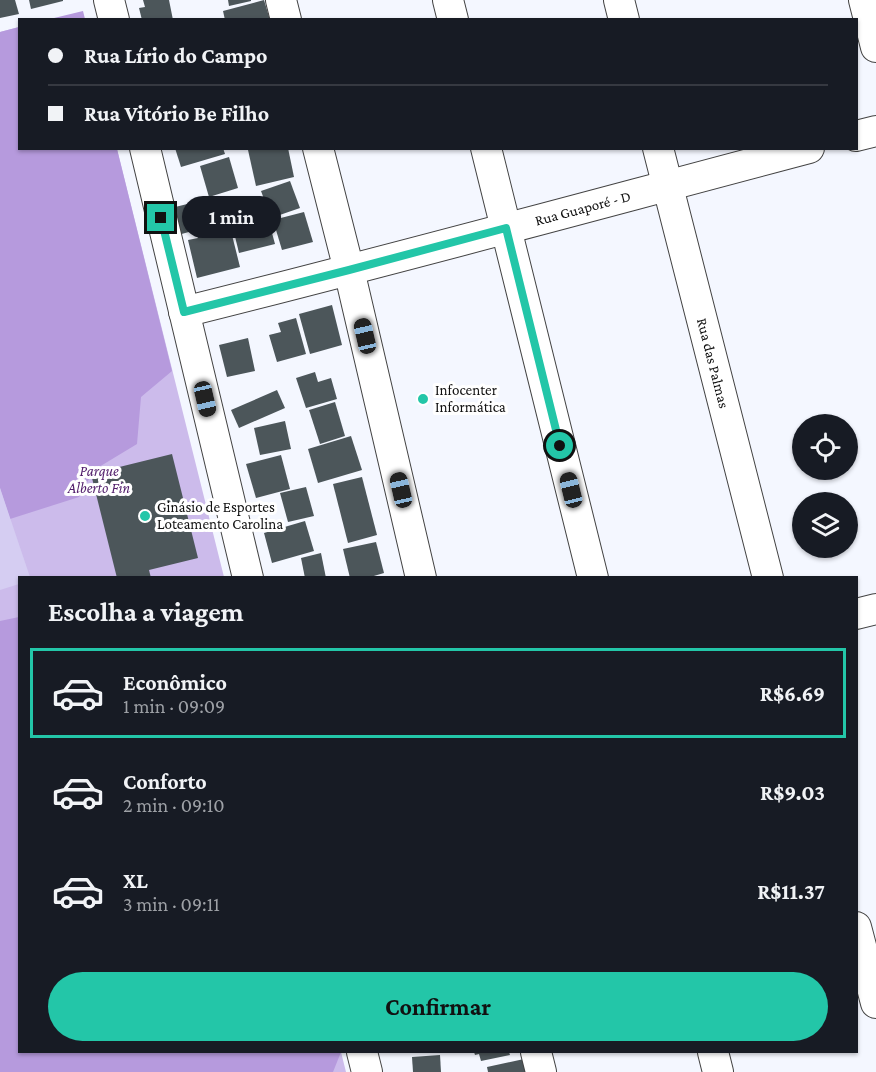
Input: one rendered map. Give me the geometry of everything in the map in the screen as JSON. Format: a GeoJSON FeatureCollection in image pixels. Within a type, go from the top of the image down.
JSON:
{"type":"FeatureCollection","features":[{"type":"Feature","properties":{"kind":"street"},"geometry":{"type":"LineString","coordinates":[[109,0],[114,18]]}},
{"type":"Feature","properties":{"kind":"street"},"geometry":{"type":"LineString","coordinates":[[280,0],[284,18]]}},
{"type":"Feature","properties":{"kind":"street"},"geometry":{"type":"LineString","coordinates":[[448,0],[452,18]]}},
{"type":"Feature","properties":{"kind":"street"},"geometry":{"type":"LineString","coordinates":[[619,0],[624,18]]}},
{"type":"Feature","properties":{"kind":"street"},"geometry":{"type":"LineString","coordinates":[[864,0],[876,47]]}},
{"type":"Feature","properties":{"kind":"street"},"geometry":{"type":"LineString","coordinates":[[858,136],[876,131]]}},
{"type":"Feature","properties":{"kind":"street"},"geometry":{"type":"LineString","coordinates":[[145,150],[248,576]]}},
{"type":"Feature","properties":{"kind":"street"},"geometry":{"type":"LineString","coordinates":[[319,150],[422,576]]}},
{"type":"Feature","properties":{"kind":"street"},"geometry":{"type":"LineString","coordinates":[[486,150],[593,576]]}},
{"type":"Feature","properties":{"kind":"street","name":"Rua das Palmas"},"geometry":{"type":"LineString","coordinates":[[659,150],[767,576]]}},
{"type":"Feature","properties":{"kind":"street","name":"Rua Guaporé - D"},"geometry":{"type":"LineString","coordinates":[[184,312],[802,150]]}},
{"type":"Feature","properties":{"kind":"street"},"geometry":{"type":"LineString","coordinates":[[858,614],[876,609]]}},
{"type":"Feature","properties":{"kind":"street"},"geometry":{"type":"LineString","coordinates":[[858,935],[876,1003]]}},
{"type":"Feature","properties":{"kind":"street"},"geometry":{"type":"LineString","coordinates":[[362,1053],[367,1072]]}},
{"type":"Feature","properties":{"kind":"street"},"geometry":{"type":"LineString","coordinates":[[536,1053],[541,1072]]}},
{"type":"Feature","properties":{"kind":"street"},"geometry":{"type":"LineString","coordinates":[[713,1053],[718,1072]]}},
{"type":"Feature","properties":{"kind":"green space","name":"Parque Alberto Fin"},"geometry":{"type":"Polygon","coordinates":[[[18,27],[18,150],[117,150],[224,576],[18,576],[18,1053],[341,1053],[346,1072],[0,1072],[0,32],[18,27]]]}},
{"type":"Feature","properties":{"kind":"shaded area"},"geometry":{"type":"Polygon","coordinates":[[[83,11],[85,18],[54,18],[83,11]]]}},
{"type":"Feature","properties":{"kind":"shaded area"},"geometry":{"type":"Polygon","coordinates":[[[18,27],[18,150],[117,150],[172,371],[141,397],[137,444],[94,470],[79,497],[10,519],[0,488],[0,32],[18,27]]]}},
{"type":"Feature","properties":{"kind":"shaded area"},"geometry":{"type":"Polygon","coordinates":[[[0,488],[30,576],[18,576],[18,584],[0,590],[0,488]]]}},
{"type":"Feature","properties":{"kind":"shaded area"},"geometry":{"type":"Polygon","coordinates":[[[18,617],[18,1053],[341,1053],[333,1072],[0,1072],[0,621],[18,617]]]}},
{"type":"Feature","properties":{"kind":"building"},"geometry":{"type":"Polygon","coordinates":[[[0,0],[15,0],[19,14],[0,18],[0,0]]]}},
{"type":"Feature","properties":{"kind":"building"},"geometry":{"type":"Polygon","coordinates":[[[29,0],[63,0],[63,1],[31,9],[29,0]]]}},
{"type":"Feature","properties":{"kind":"building"},"geometry":{"type":"Polygon","coordinates":[[[143,0],[169,0],[173,18],[142,18],[139,8],[145,7],[143,0]]]}},
{"type":"Feature","properties":{"kind":"building"},"geometry":{"type":"Polygon","coordinates":[[[228,0],[251,0],[251,1],[229,6],[228,0]]]}},
{"type":"Feature","properties":{"kind":"building"},"geometry":{"type":"Polygon","coordinates":[[[264,0],[269,18],[225,18],[223,11],[264,0]]]}},
{"type":"Feature","properties":{"kind":"building"},"geometry":{"type":"Polygon","coordinates":[[[176,150],[224,150],[225,154],[181,167],[176,150]]]}},
{"type":"Feature","properties":{"kind":"building"},"geometry":{"type":"Polygon","coordinates":[[[248,150],[288,150],[294,177],[256,186],[248,150]]]}},
{"type":"Feature","properties":{"kind":"building"},"geometry":{"type":"Polygon","coordinates":[[[229,157],[238,188],[209,197],[200,166],[229,157]]]}},
{"type":"Feature","properties":{"kind":"building"},"geometry":{"type":"Polygon","coordinates":[[[290,181],[300,208],[271,218],[261,191],[290,181]]]}},
{"type":"Feature","properties":{"kind":"building"},"geometry":{"type":"Polygon","coordinates":[[[216,197],[226,236],[232,235],[240,267],[197,278],[188,240],[198,238],[196,230],[178,235],[171,208],[216,197]]]}},
{"type":"Feature","properties":{"kind":"building"},"geometry":{"type":"Polygon","coordinates":[[[266,211],[275,244],[239,253],[231,220],[266,211]]]}},
{"type":"Feature","properties":{"kind":"building"},"geometry":{"type":"Polygon","coordinates":[[[304,212],[313,242],[282,250],[273,220],[304,212]]]}},
{"type":"Feature","properties":{"kind":"building"},"geometry":{"type":"Polygon","coordinates":[[[332,305],[342,345],[310,354],[299,314],[332,305]]]}},
{"type":"Feature","properties":{"kind":"building"},"geometry":{"type":"Polygon","coordinates":[[[296,318],[306,354],[277,362],[269,335],[281,332],[278,323],[296,318]]]}},
{"type":"Feature","properties":{"kind":"building"},"geometry":{"type":"Polygon","coordinates":[[[248,338],[255,371],[227,377],[219,345],[248,338]]]}},
{"type":"Feature","properties":{"kind":"building"},"geometry":{"type":"Polygon","coordinates":[[[315,372],[318,382],[331,378],[337,399],[306,408],[296,378],[315,372]]]}},
{"type":"Feature","properties":{"kind":"building"},"geometry":{"type":"Polygon","coordinates":[[[277,390],[285,408],[239,428],[231,410],[277,390]]]}},
{"type":"Feature","properties":{"kind":"building"},"geometry":{"type":"Polygon","coordinates":[[[335,402],[345,436],[320,444],[309,410],[335,402]]]}},
{"type":"Feature","properties":{"kind":"building"},"geometry":{"type":"Polygon","coordinates":[[[285,421],[291,449],[260,455],[254,428],[285,421]]]}},
{"type":"Feature","properties":{"kind":"building"},"geometry":{"type":"Polygon","coordinates":[[[351,436],[362,470],[318,483],[308,449],[351,436]]]}},
{"type":"Feature","properties":{"kind":"building","name":"Ginásio de Esportes Loteamento Carolina"},"geometry":{"type":"Polygon","coordinates":[[[172,454],[198,558],[149,570],[150,576],[116,576],[91,474],[172,454]]]}},
{"type":"Feature","properties":{"kind":"building"},"geometry":{"type":"Polygon","coordinates":[[[281,455],[290,489],[256,498],[246,464],[281,455]]]}},
{"type":"Feature","properties":{"kind":"building"},"geometry":{"type":"Polygon","coordinates":[[[362,477],[377,535],[348,543],[333,484],[362,477]]]}},
{"type":"Feature","properties":{"kind":"building"},"geometry":{"type":"Polygon","coordinates":[[[306,487],[314,516],[288,522],[280,493],[306,487]]]}},
{"type":"Feature","properties":{"kind":"building"},"geometry":{"type":"Polygon","coordinates":[[[305,521],[314,551],[272,563],[264,533],[305,521]]]}},
{"type":"Feature","properties":{"kind":"building"},"geometry":{"type":"Polygon","coordinates":[[[376,542],[384,573],[374,576],[350,576],[343,549],[376,542]]]}},
{"type":"Feature","properties":{"kind":"building"},"geometry":{"type":"Polygon","coordinates":[[[321,553],[326,576],[305,576],[301,558],[321,553]]]}},
{"type":"Feature","properties":{"kind":"building"},"geometry":{"type":"Polygon","coordinates":[[[474,1053],[509,1053],[510,1055],[481,1061],[479,1054],[475,1055],[474,1053]]]}},
{"type":"Feature","properties":{"kind":"building"},"geometry":{"type":"Polygon","coordinates":[[[440,1055],[441,1072],[413,1072],[412,1057],[440,1055]]]}},
{"type":"Feature","properties":{"kind":"building"},"geometry":{"type":"Polygon","coordinates":[[[524,1059],[528,1072],[488,1072],[487,1067],[524,1059]]]}},
{"type":"Feature","properties":{"kind":"place","name":"Infocenter Informática"},"geometry":{"type":"Point","coordinates":[423,399]}},
{"type":"Feature","properties":{"kind":"place","name":"Ginásio de Esportes Loteamento Carolina"},"geometry":{"type":"Point","coordinates":[145,516]}},
{"type":"Feature","properties":{"kind":"route"},"geometry":{"type":"LineString","coordinates":[[161,218],[184,312],[506,228],[560,446]]}}]}
